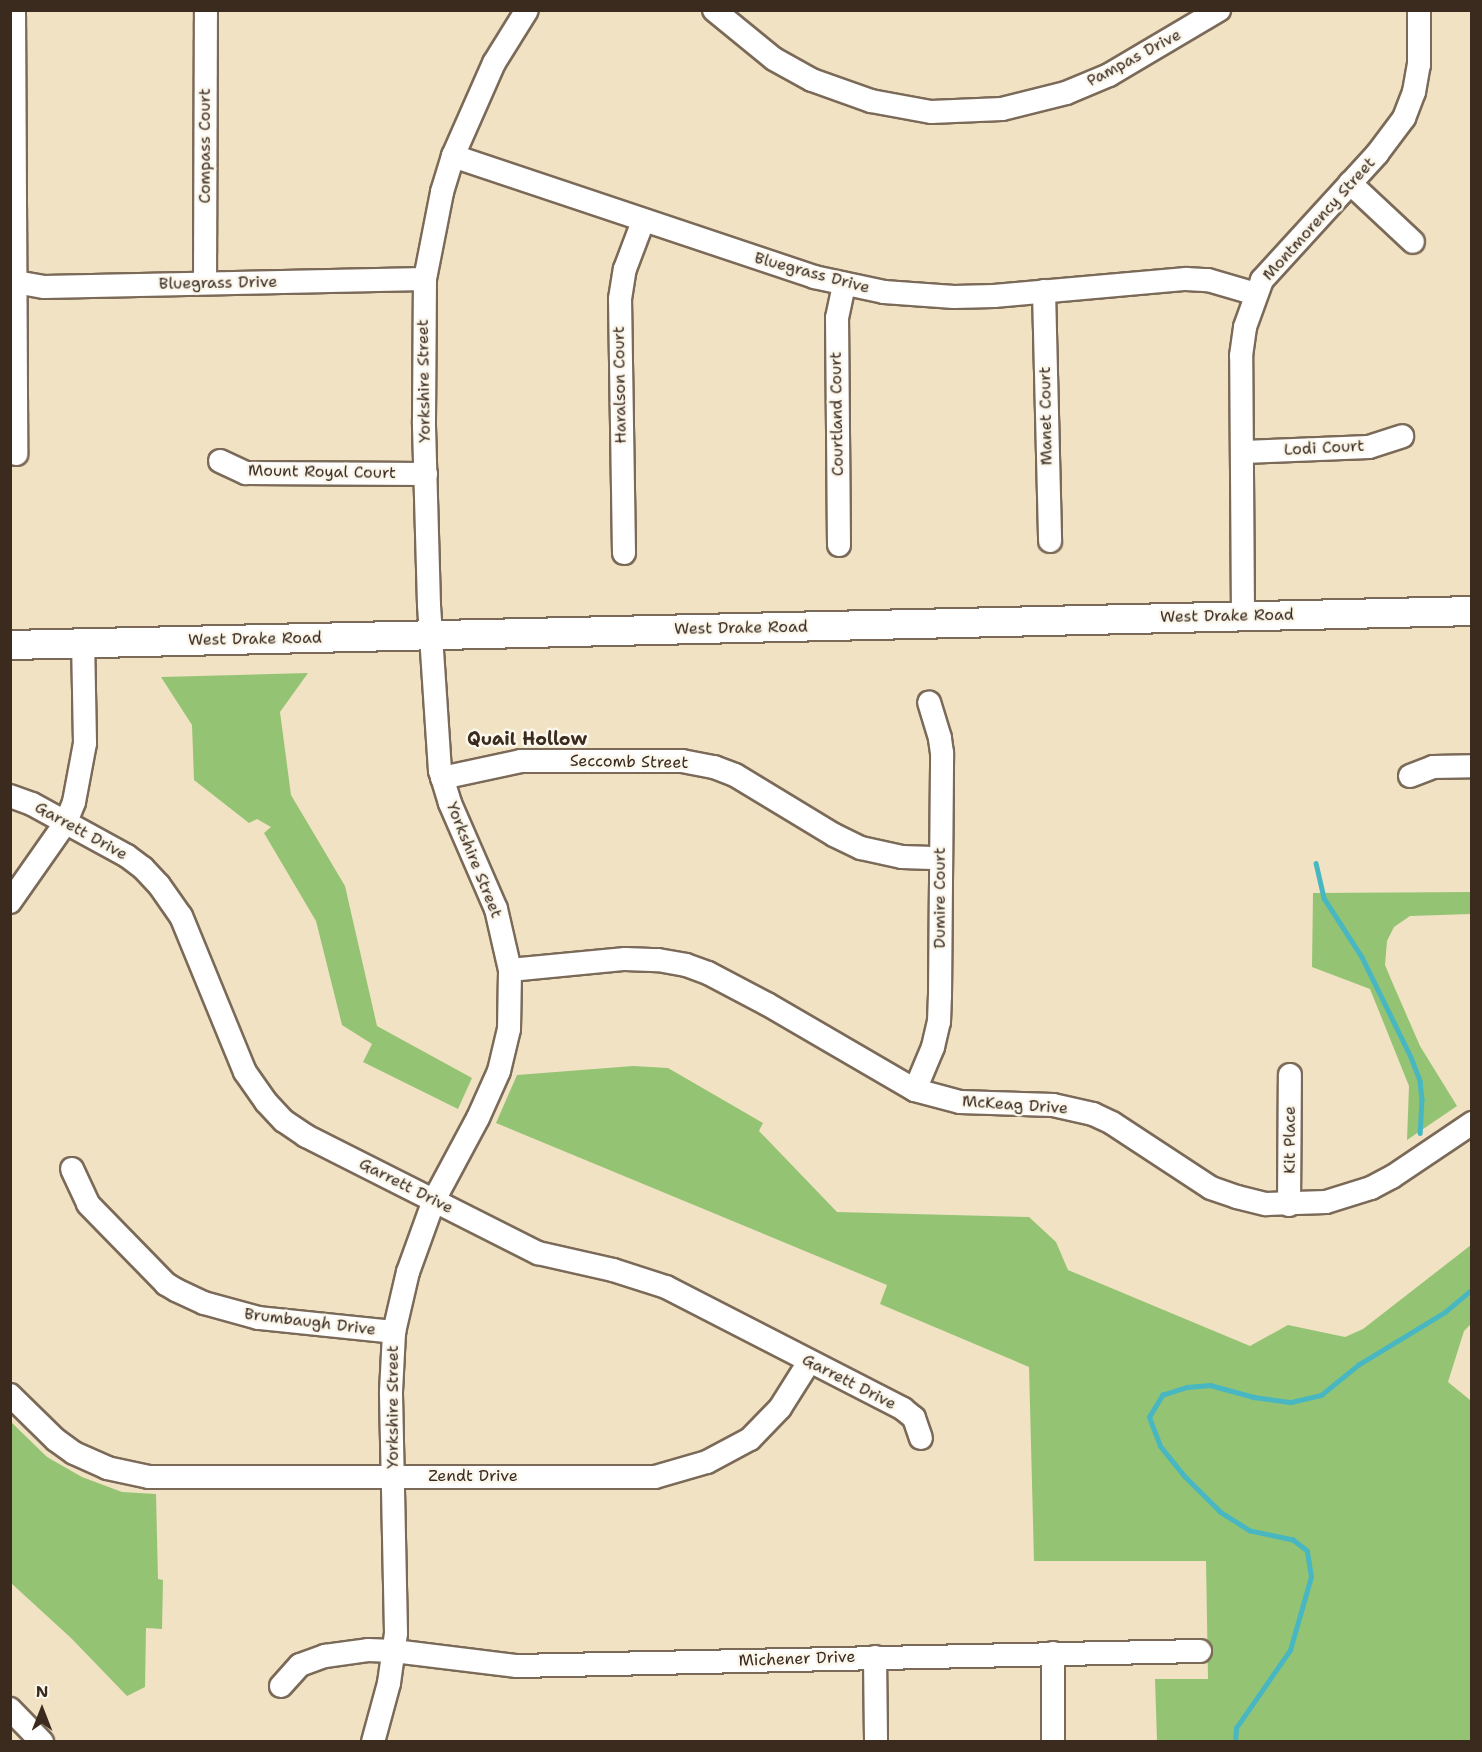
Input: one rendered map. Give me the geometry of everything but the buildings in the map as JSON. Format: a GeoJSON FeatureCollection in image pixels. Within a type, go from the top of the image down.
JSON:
{"type":"FeatureCollection","features":[{"type":"Feature","properties":{"kind":"main road","name":"West Drake Road"},"geometry":{"type":"LineString","coordinates":[[10,645],[1472,611]]}},
{"type":"Feature","properties":{"kind":"street"},"geometry":{"type":"LineString","coordinates":[[14,10],[12,282],[16,454]]}},
{"type":"Feature","properties":{"kind":"street","name":"Compass Court"},"geometry":{"type":"LineString","coordinates":[[205,282],[206,10]]}},
{"type":"Feature","properties":{"kind":"street","name":"Yorkshire Street"},"geometry":{"type":"LineString","coordinates":[[373,1742],[389,1683],[394,1651],[391,1392],[394,1332],[408,1272],[434,1200],[478,1118],[500,1071],[509,1029],[510,970],[496,909],[450,803],[442,778],[431,635],[423,321],[425,279],[442,192],[453,156],[494,63],[527,10]]}},
{"type":"Feature","properties":{"kind":"street","name":"Pampas Drive"},"geometry":{"type":"LineString","coordinates":[[714,10],[774,59],[812,80],[871,101],[931,112],[1002,109],[1066,93],[1109,75],[1219,10]]}},
{"type":"Feature","properties":{"kind":"street","name":"Montmorency Street"},"geometry":{"type":"LineString","coordinates":[[1243,616],[1244,452],[1241,356],[1245,327],[1262,280],[1393,136],[1414,92],[1419,65],[1419,10]]}},
{"type":"Feature","properties":{"kind":"street","name":"Bluegrass Drive"},"geometry":{"type":"LineString","coordinates":[[453,156],[643,221],[844,284],[884,292],[954,297],[1186,279],[1208,280],[1256,294]]}},
{"type":"Feature","properties":{"kind":"street"},"geometry":{"type":"LineString","coordinates":[[1350,183],[1413,242]]}},
{"type":"Feature","properties":{"kind":"street","name":"Haralson Court"},"geometry":{"type":"LineString","coordinates":[[624,553],[620,299],[625,269],[643,221]]}},
{"type":"Feature","properties":{"kind":"street","name":"Bluegrass Drive"},"geometry":{"type":"LineString","coordinates":[[12,282],[44,287],[425,279]]}},
{"type":"Feature","properties":{"kind":"street","name":"Courtland Court"},"geometry":{"type":"LineString","coordinates":[[839,545],[837,318],[844,284]]}},
{"type":"Feature","properties":{"kind":"street","name":"Manet Court"},"geometry":{"type":"LineString","coordinates":[[1044,291],[1050,541]]}},
{"type":"Feature","properties":{"kind":"street","name":"Lodi Court"},"geometry":{"type":"LineString","coordinates":[[1244,452],[1369,447],[1402,436]]}},
{"type":"Feature","properties":{"kind":"street","name":"Mount Royal Court"},"geometry":{"type":"LineString","coordinates":[[220,461],[246,473],[426,474]]}},
{"type":"Feature","properties":{"kind":"street"},"geometry":{"type":"LineString","coordinates":[[10,902],[66,822],[81,773],[86,743],[83,643]]}},
{"type":"Feature","properties":{"kind":"street","name":"Dumire Court"},"geometry":{"type":"LineString","coordinates":[[915,1090],[933,1047],[939,1022],[942,753],[940,738],[928,703]]}},
{"type":"Feature","properties":{"kind":"street","name":"Seccomb Street"},"geometry":{"type":"LineString","coordinates":[[442,778],[521,761],[682,761],[735,775],[834,835],[861,848],[902,857],[940,858]]}},
{"type":"Feature","properties":{"kind":"street"},"geometry":{"type":"LineString","coordinates":[[1410,776],[1433,767],[1472,766]]}},
{"type":"Feature","properties":{"kind":"street","name":"Garrett Drive"},"geometry":{"type":"LineString","coordinates":[[10,796],[66,822],[127,856],[143,868],[159,885],[181,916],[245,1072],[266,1102],[284,1121],[306,1136],[538,1253],[623,1273],[666,1287],[903,1409],[914,1418],[921,1438]]}},
{"type":"Feature","properties":{"kind":"street","name":"McKeag Drive"},"geometry":{"type":"LineString","coordinates":[[510,970],[625,959],[658,960],[686,965],[708,973],[757,999],[915,1090],[960,1102],[1053,1105],[1094,1114],[1112,1123],[1211,1188],[1246,1199],[1289,1205],[1326,1202],[1371,1188],[1392,1178],[1472,1123]]}},
{"type":"Feature","properties":{"kind":"street","name":"Kit Place"},"geometry":{"type":"LineString","coordinates":[[1289,1205],[1290,1076]]}},
{"type":"Feature","properties":{"kind":"street","name":"Brumbaugh Drive"},"geometry":{"type":"LineString","coordinates":[[72,1169],[88,1204],[166,1284],[176,1290],[204,1303],[259,1318],[394,1332]]}},
{"type":"Feature","properties":{"kind":"street","name":"Zendt Drive"},"geometry":{"type":"LineString","coordinates":[[10,1395],[56,1440],[74,1453],[124,1473],[149,1478],[655,1477],[707,1462],[750,1438],[780,1408],[809,1362]]}},
{"type":"Feature","properties":{"kind":"street","name":"Michener Drive"},"geometry":{"type":"LineString","coordinates":[[281,1686],[300,1665],[325,1656],[368,1650],[517,1666],[1200,1651]]}},
{"type":"Feature","properties":{"kind":"street"},"geometry":{"type":"LineString","coordinates":[[1053,1653],[1053,1742]]}},
{"type":"Feature","properties":{"kind":"street"},"geometry":{"type":"LineString","coordinates":[[875,1657],[876,1742]]}},
{"type":"Feature","properties":{"kind":"street"},"geometry":{"type":"LineString","coordinates":[[10,1709],[42,1742]]}},
{"type":"Feature","properties":{"kind":"green space"},"geometry":{"type":"Polygon","coordinates":[[[308,673],[280,712],[291,795],[345,886],[377,1026],[472,1078],[458,1109],[363,1062],[372,1044],[342,1025],[316,921],[264,833],[271,827],[257,819],[249,823],[194,780],[192,725],[161,677],[308,673]]]}},
{"type":"Feature","properties":{"kind":"green space"},"geometry":{"type":"Polygon","coordinates":[[[1471,892],[1471,914],[1410,916],[1394,927],[1387,941],[1385,965],[1393,984],[1420,1046],[1457,1106],[1407,1140],[1409,1086],[1370,989],[1312,967],[1313,893],[1471,892]]]}},
{"type":"Feature","properties":{"kind":"green space"},"geometry":{"type":"Polygon","coordinates":[[[633,1066],[668,1068],[763,1123],[759,1131],[837,1212],[1029,1217],[1056,1242],[1068,1270],[1250,1346],[1288,1325],[1345,1337],[1363,1329],[1471,1245],[1471,1324],[1464,1331],[1448,1382],[1470,1400],[1471,1409],[1471,1741],[1157,1741],[1155,1679],[1208,1679],[1206,1561],[1034,1561],[1029,1367],[880,1304],[887,1285],[496,1123],[517,1075],[633,1066]]]}},
{"type":"Feature","properties":{"kind":"green space"},"geometry":{"type":"Polygon","coordinates":[[[10,1421],[47,1457],[82,1477],[122,1492],[156,1494],[158,1579],[163,1580],[162,1629],[146,1628],[145,1687],[127,1696],[71,1638],[11,1583],[10,1421]]]}},
{"type":"Feature","properties":{"kind":"waterway"},"geometry":{"type":"LineString","coordinates":[[1316,863],[1324,898],[1362,957],[1411,1057],[1420,1081],[1422,1099],[1420,1133]]}},
{"type":"Feature","properties":{"kind":"waterway"},"geometry":{"type":"LineString","coordinates":[[1235,1742],[1236,1728],[1290,1650],[1311,1577],[1307,1551],[1293,1540],[1250,1531],[1220,1512],[1184,1476],[1160,1446],[1149,1417],[1162,1395],[1187,1387],[1210,1385],[1254,1397],[1291,1402],[1321,1395],[1358,1365],[1445,1312],[1472,1289]]}},
{"type":"Feature","properties":{"kind":"district","name":"Quail Hollow"},"geometry":{"type":"Point","coordinates":[527,739]}}]}
